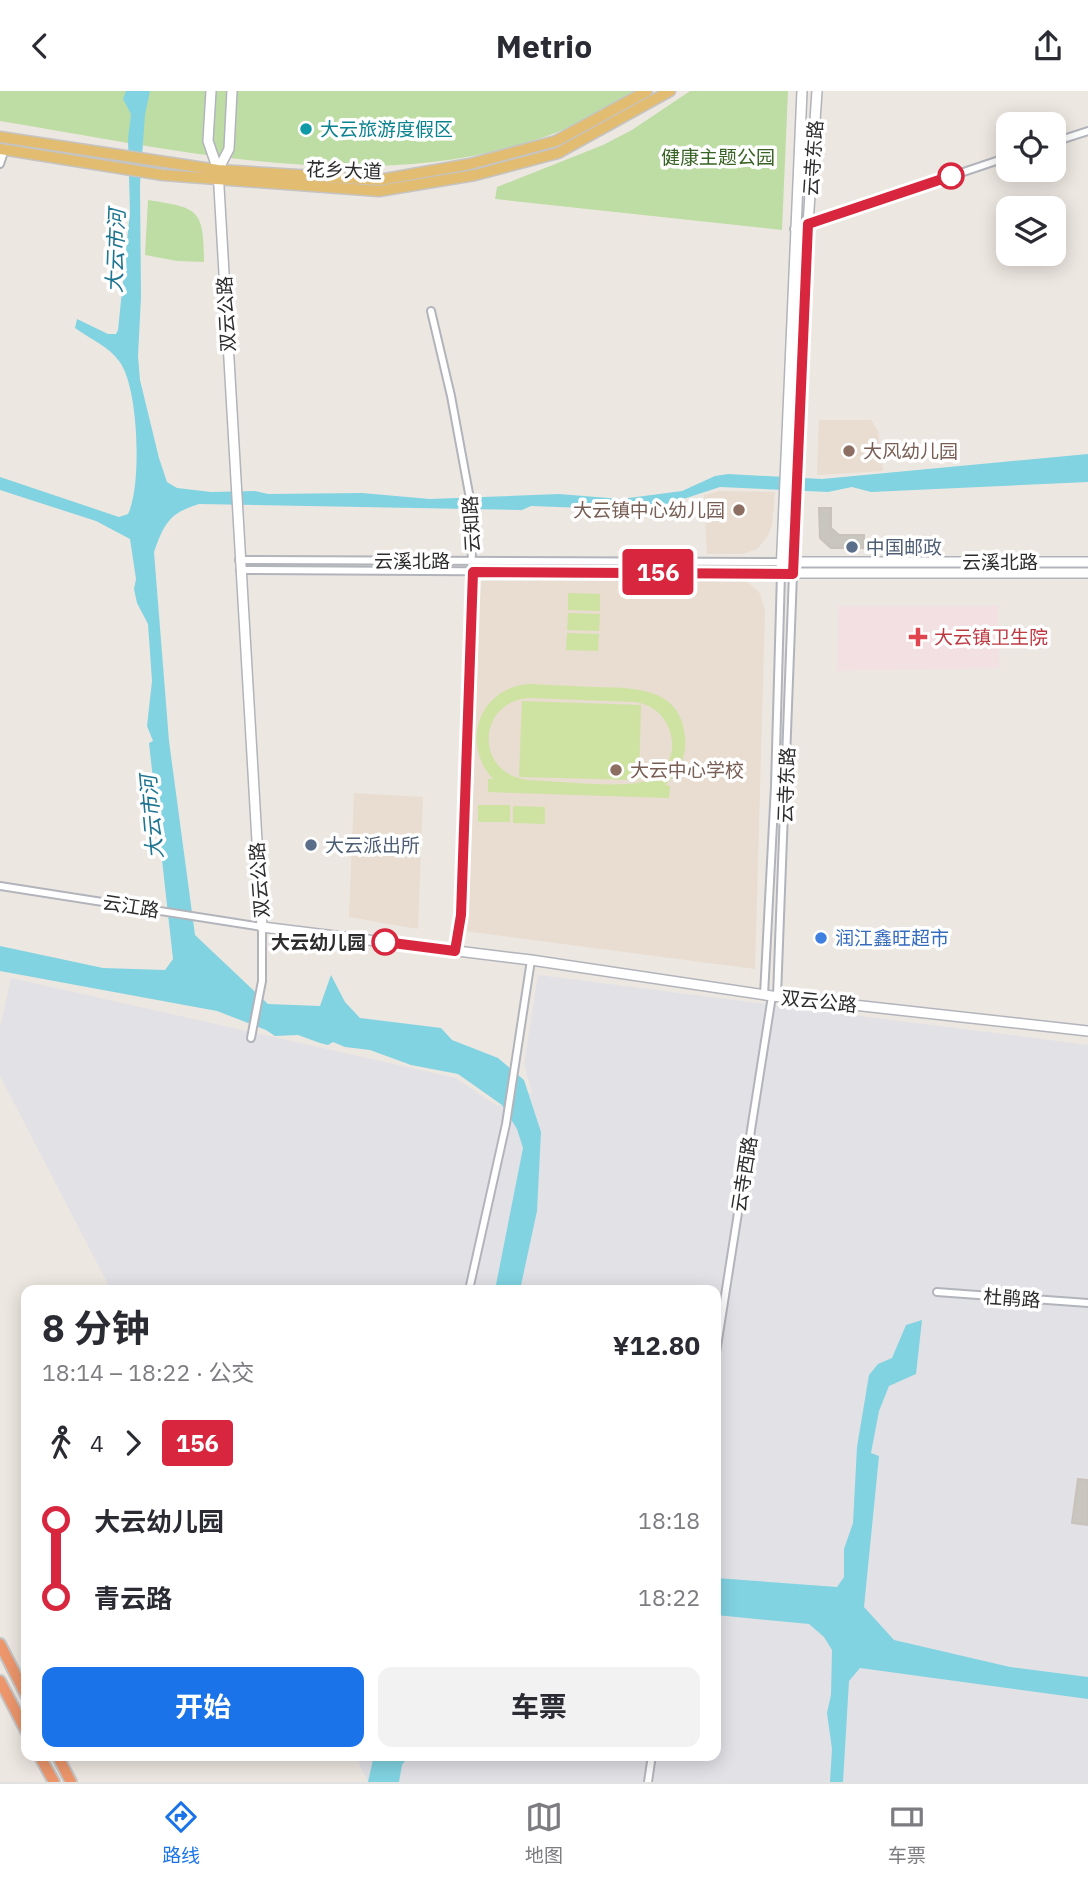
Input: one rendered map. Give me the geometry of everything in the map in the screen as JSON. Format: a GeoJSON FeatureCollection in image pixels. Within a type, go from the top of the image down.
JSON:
{"type":"FeatureCollection","features":[{"type":"Feature","properties":{"kind":"highway"},"geometry":{"type":"LineString","coordinates":[[0,1644],[21,1685]]}},
{"type":"Feature","properties":{"kind":"highway"},"geometry":{"type":"LineString","coordinates":[[0,1681],[21,1721]]}},
{"type":"Feature","properties":{"kind":"highway"},"geometry":{"type":"LineString","coordinates":[[42,1761],[54,1782]]}},
{"type":"Feature","properties":{"kind":"highway"},"geometry":{"type":"LineString","coordinates":[[60,1761],[71,1782]]}},
{"type":"Feature","properties":{"kind":"main road","name":"花乡大道"},"geometry":{"type":"LineString","coordinates":[[2,149],[146,173],[379,180],[470,164],[556,141],[647,91]]}},
{"type":"Feature","properties":{"kind":"main road","name":"花乡大道"},"geometry":{"type":"LineString","coordinates":[[0,137],[148,159],[218,176],[379,191],[475,175],[558,153],[670,91]]}},
{"type":"Feature","properties":{"kind":"street","name":"双云公路"},"geometry":{"type":"LineString","coordinates":[[211,91],[208,141],[218,176],[262,927],[531,960],[771,996],[1088,1031]]}},
{"type":"Feature","properties":{"kind":"street","name":"双云公路"},"geometry":{"type":"LineString","coordinates":[[218,176],[229,149],[232,91]]}},
{"type":"Feature","properties":{"kind":"street","name":"云寺东路"},"geometry":{"type":"LineString","coordinates":[[771,996],[781,573],[802,91]]}},
{"type":"Feature","properties":{"kind":"street","name":"云寺东路"},"geometry":{"type":"LineString","coordinates":[[771,996],[798,498],[808,224],[817,91]]}},
{"type":"Feature","properties":{"kind":"street"},"geometry":{"type":"LineString","coordinates":[[1066,138],[1088,131]]}},
{"type":"Feature","properties":{"kind":"street"},"geometry":{"type":"LineString","coordinates":[[0,164],[2,149]]}},
{"type":"Feature","properties":{"kind":"street"},"geometry":{"type":"LineString","coordinates":[[794,229],[996,161]]}},
{"type":"Feature","properties":{"kind":"street","name":"云知路"},"geometry":{"type":"LineString","coordinates":[[431,311],[473,515],[461,915],[455,951]]}},
{"type":"Feature","properties":{"kind":"street","name":"云溪北路"},"geometry":{"type":"LineString","coordinates":[[239,565],[473,561],[1088,562]]}},
{"type":"Feature","properties":{"kind":"street","name":"云溪北路"},"geometry":{"type":"LineString","coordinates":[[239,565],[473,572],[1088,573]]}},
{"type":"Feature","properties":{"kind":"street","name":"云江路"},"geometry":{"type":"LineString","coordinates":[[0,886],[262,927]]}},
{"type":"Feature","properties":{"kind":"street"},"geometry":{"type":"LineString","coordinates":[[251,1038],[262,981],[262,927]]}},
{"type":"Feature","properties":{"kind":"street"},"geometry":{"type":"LineString","coordinates":[[470,1285],[506,1124],[531,960]]}},
{"type":"Feature","properties":{"kind":"street","name":"云寺西路"},"geometry":{"type":"LineString","coordinates":[[721,1321],[771,996]]}},
{"type":"Feature","properties":{"kind":"street","name":"杜鹃路"},"geometry":{"type":"LineString","coordinates":[[937,1292],[1088,1303]]}},
{"type":"Feature","properties":{"kind":"street"},"geometry":{"type":"LineString","coordinates":[[648,1782],[651,1761]]}},
{"type":"Feature","properties":{"kind":"shaded area","name":"大风幼儿园"},"geometry":{"type":"Polygon","coordinates":[[[819,420],[871,420],[878,431],[883,471],[817,475],[819,420]]]}},
{"type":"Feature","properties":{"kind":"shaded area","name":"大云镇中心幼儿园"},"geometry":{"type":"Polygon","coordinates":[[[720,491],[775,492],[772,525],[768,536],[757,549],[742,554],[707,554],[704,495],[720,491]]]}},
{"type":"Feature","properties":{"kind":"shaded area","name":"大云中心学校"},"geometry":{"type":"Polygon","coordinates":[[[745,580],[759,592],[765,610],[755,969],[465,931],[478,581],[745,580]]]}},
{"type":"Feature","properties":{"kind":"shaded area","name":"大云镇卫生院"},"geometry":{"type":"Polygon","coordinates":[[[838,606],[998,606],[999,668],[837,671],[838,606]]]}},
{"type":"Feature","properties":{"kind":"shaded area","name":"大云幼儿园"},"geometry":{"type":"Polygon","coordinates":[[[354,793],[423,797],[418,929],[349,917],[354,793]]]}},
{"type":"Feature","properties":{"kind":"shaded area"},"geometry":{"type":"Polygon","coordinates":[[[538,975],[1088,1045],[1088,1782],[368,1782],[358,1761],[721,1761],[721,1285],[108,1285],[0,1076],[0,1027],[11,978],[456,1078],[497,1106],[532,1092],[524,1064],[538,975]]]}},
{"type":"Feature","properties":{"kind":"green space","name":"大云旅游度假区"},"geometry":{"type":"Polygon","coordinates":[[[0,91],[638,91],[559,132],[480,154],[412,164],[344,166],[274,163],[205,155],[0,121],[0,91]]]}},
{"type":"Feature","properties":{"kind":"green space","name":"健康主题公园"},"geometry":{"type":"Polygon","coordinates":[[[690,91],[788,91],[782,230],[495,199],[497,187],[603,145],[632,130],[690,91]]]}},
{"type":"Feature","properties":{"kind":"green space"},"geometry":{"type":"Polygon","coordinates":[[[148,200],[178,205],[195,214],[202,231],[204,262],[177,261],[145,255],[148,200]]]}},
{"type":"Feature","properties":{"kind":"green space"},"geometry":{"type":"Polygon","coordinates":[[[568,593],[600,594],[600,611],[568,610],[568,593]]]}},
{"type":"Feature","properties":{"kind":"green space"},"geometry":{"type":"Polygon","coordinates":[[[568,613],[600,614],[599,631],[567,630],[568,613]]]}},
{"type":"Feature","properties":{"kind":"green space"},"geometry":{"type":"Polygon","coordinates":[[[567,633],[599,634],[598,651],[566,650],[567,633]]]}},
{"type":"Feature","properties":{"kind":"green space"},"geometry":{"type":"Polygon","coordinates":[[[529,684],[623,688],[652,693],[664,699],[674,708],[681,720],[685,737],[685,751],[681,763],[665,785],[670,786],[669,798],[488,792],[488,779],[493,779],[483,765],[478,750],[480,719],[487,706],[498,695],[529,684]],[[528,698],[511,703],[499,712],[491,725],[491,753],[498,765],[511,775],[528,780],[603,784],[642,782],[656,776],[666,766],[672,741],[669,727],[661,716],[650,707],[636,702],[528,698]]]}},
{"type":"Feature","properties":{"kind":"green space"},"geometry":{"type":"Polygon","coordinates":[[[522,701],[641,705],[639,780],[519,777],[522,701]]]}},
{"type":"Feature","properties":{"kind":"green space"},"geometry":{"type":"Polygon","coordinates":[[[478,805],[510,805],[510,822],[478,822],[478,805]]]}},
{"type":"Feature","properties":{"kind":"green space"},"geometry":{"type":"Polygon","coordinates":[[[513,806],[545,807],[545,824],[513,823],[513,806]]]}},
{"type":"Feature","properties":{"kind":"water"},"geometry":{"type":"Polygon","coordinates":[[[126,91],[150,91],[145,115],[140,184],[141,297],[138,356],[140,380],[159,458],[167,482],[177,488],[211,492],[255,491],[268,494],[362,493],[430,499],[559,494],[621,499],[682,491],[715,476],[728,474],[822,479],[1088,454],[1088,482],[871,492],[852,487],[828,492],[720,487],[671,503],[638,510],[531,506],[522,510],[199,504],[181,511],[169,521],[154,552],[169,741],[195,935],[268,1004],[320,1006],[331,975],[345,1002],[360,1018],[441,1028],[452,1040],[498,1058],[524,1080],[541,1132],[537,1211],[521,1285],[496,1285],[523,1148],[517,1129],[502,1105],[458,1074],[411,1065],[370,1050],[345,1047],[333,1042],[328,1045],[298,1035],[275,1036],[217,1011],[0,971],[0,946],[103,968],[165,970],[173,959],[149,743],[153,741],[147,726],[152,681],[148,624],[137,603],[134,589],[136,579],[130,539],[96,521],[0,490],[0,477],[119,517],[128,514],[137,460],[134,413],[126,374],[110,351],[75,328],[77,319],[108,334],[116,334],[118,330],[130,212],[128,139],[131,114],[123,99],[126,91]]]}},
{"type":"Feature","properties":{"kind":"water"},"geometry":{"type":"Polygon","coordinates":[[[922,1320],[916,1374],[889,1386],[879,1411],[871,1453],[879,1456],[864,1607],[894,1640],[1010,1667],[1088,1677],[1088,1699],[860,1668],[849,1681],[843,1782],[830,1782],[832,1749],[827,1713],[831,1695],[832,1650],[824,1637],[809,1624],[721,1615],[721,1578],[837,1587],[844,1577],[844,1549],[853,1523],[857,1447],[869,1375],[878,1364],[892,1358],[906,1325],[922,1320]]]}},
{"type":"Feature","properties":{"kind":"water"},"geometry":{"type":"Polygon","coordinates":[[[373,1761],[405,1761],[399,1782],[368,1782],[373,1761]]]}},
{"type":"Feature","properties":{"kind":"building"},"geometry":{"type":"Polygon","coordinates":[[[819,508],[831,508],[831,528],[839,535],[864,535],[864,548],[831,548],[820,538],[819,508]]]}},
{"type":"Feature","properties":{"kind":"building"},"geometry":{"type":"Polygon","coordinates":[[[1078,1479],[1088,1480],[1088,1525],[1072,1523],[1078,1479]]]}},
{"type":"Feature","properties":{"kind":"bus line","name":"156"},"geometry":{"type":"LineString","coordinates":[[385,942],[455,951],[461,915],[473,572],[793,574],[797,532],[808,224],[951,176]]}},
{"type":"Feature","properties":{"kind":"place","name":"大云旅游度假区"},"geometry":{"type":"Point","coordinates":[306,129]}},
{"type":"Feature","properties":{"kind":"place","name":"大风幼儿园"},"geometry":{"type":"Point","coordinates":[849,451]}},
{"type":"Feature","properties":{"kind":"place","name":"大云镇中心幼儿园"},"geometry":{"type":"Point","coordinates":[739,510]}},
{"type":"Feature","properties":{"kind":"place","name":"中国邮政"},"geometry":{"type":"Point","coordinates":[852,547]}},
{"type":"Feature","properties":{"kind":"place","name":"大云镇卫生院"},"geometry":{"type":"Point","coordinates":[918,637]}},
{"type":"Feature","properties":{"kind":"place","name":"大云中心学校"},"geometry":{"type":"Point","coordinates":[616,770]}},
{"type":"Feature","properties":{"kind":"place","name":"大云派出所"},"geometry":{"type":"Point","coordinates":[311,845]}},
{"type":"Feature","properties":{"kind":"place","name":"润江鑫旺超市"},"geometry":{"type":"Point","coordinates":[821,938]}},
{"type":"Feature","properties":{"kind":"place","name":"大云幼儿园"},"geometry":{"type":"Point","coordinates":[385,942]}},
{"type":"Feature","properties":{"kind":"water label","name":"大云市河"},"geometry":{"type":"Point","coordinates":[115,251]}},
{"type":"Feature","properties":{"kind":"water label","name":"大云市河"},"geometry":{"type":"Point","coordinates":[151,817]}}]}
